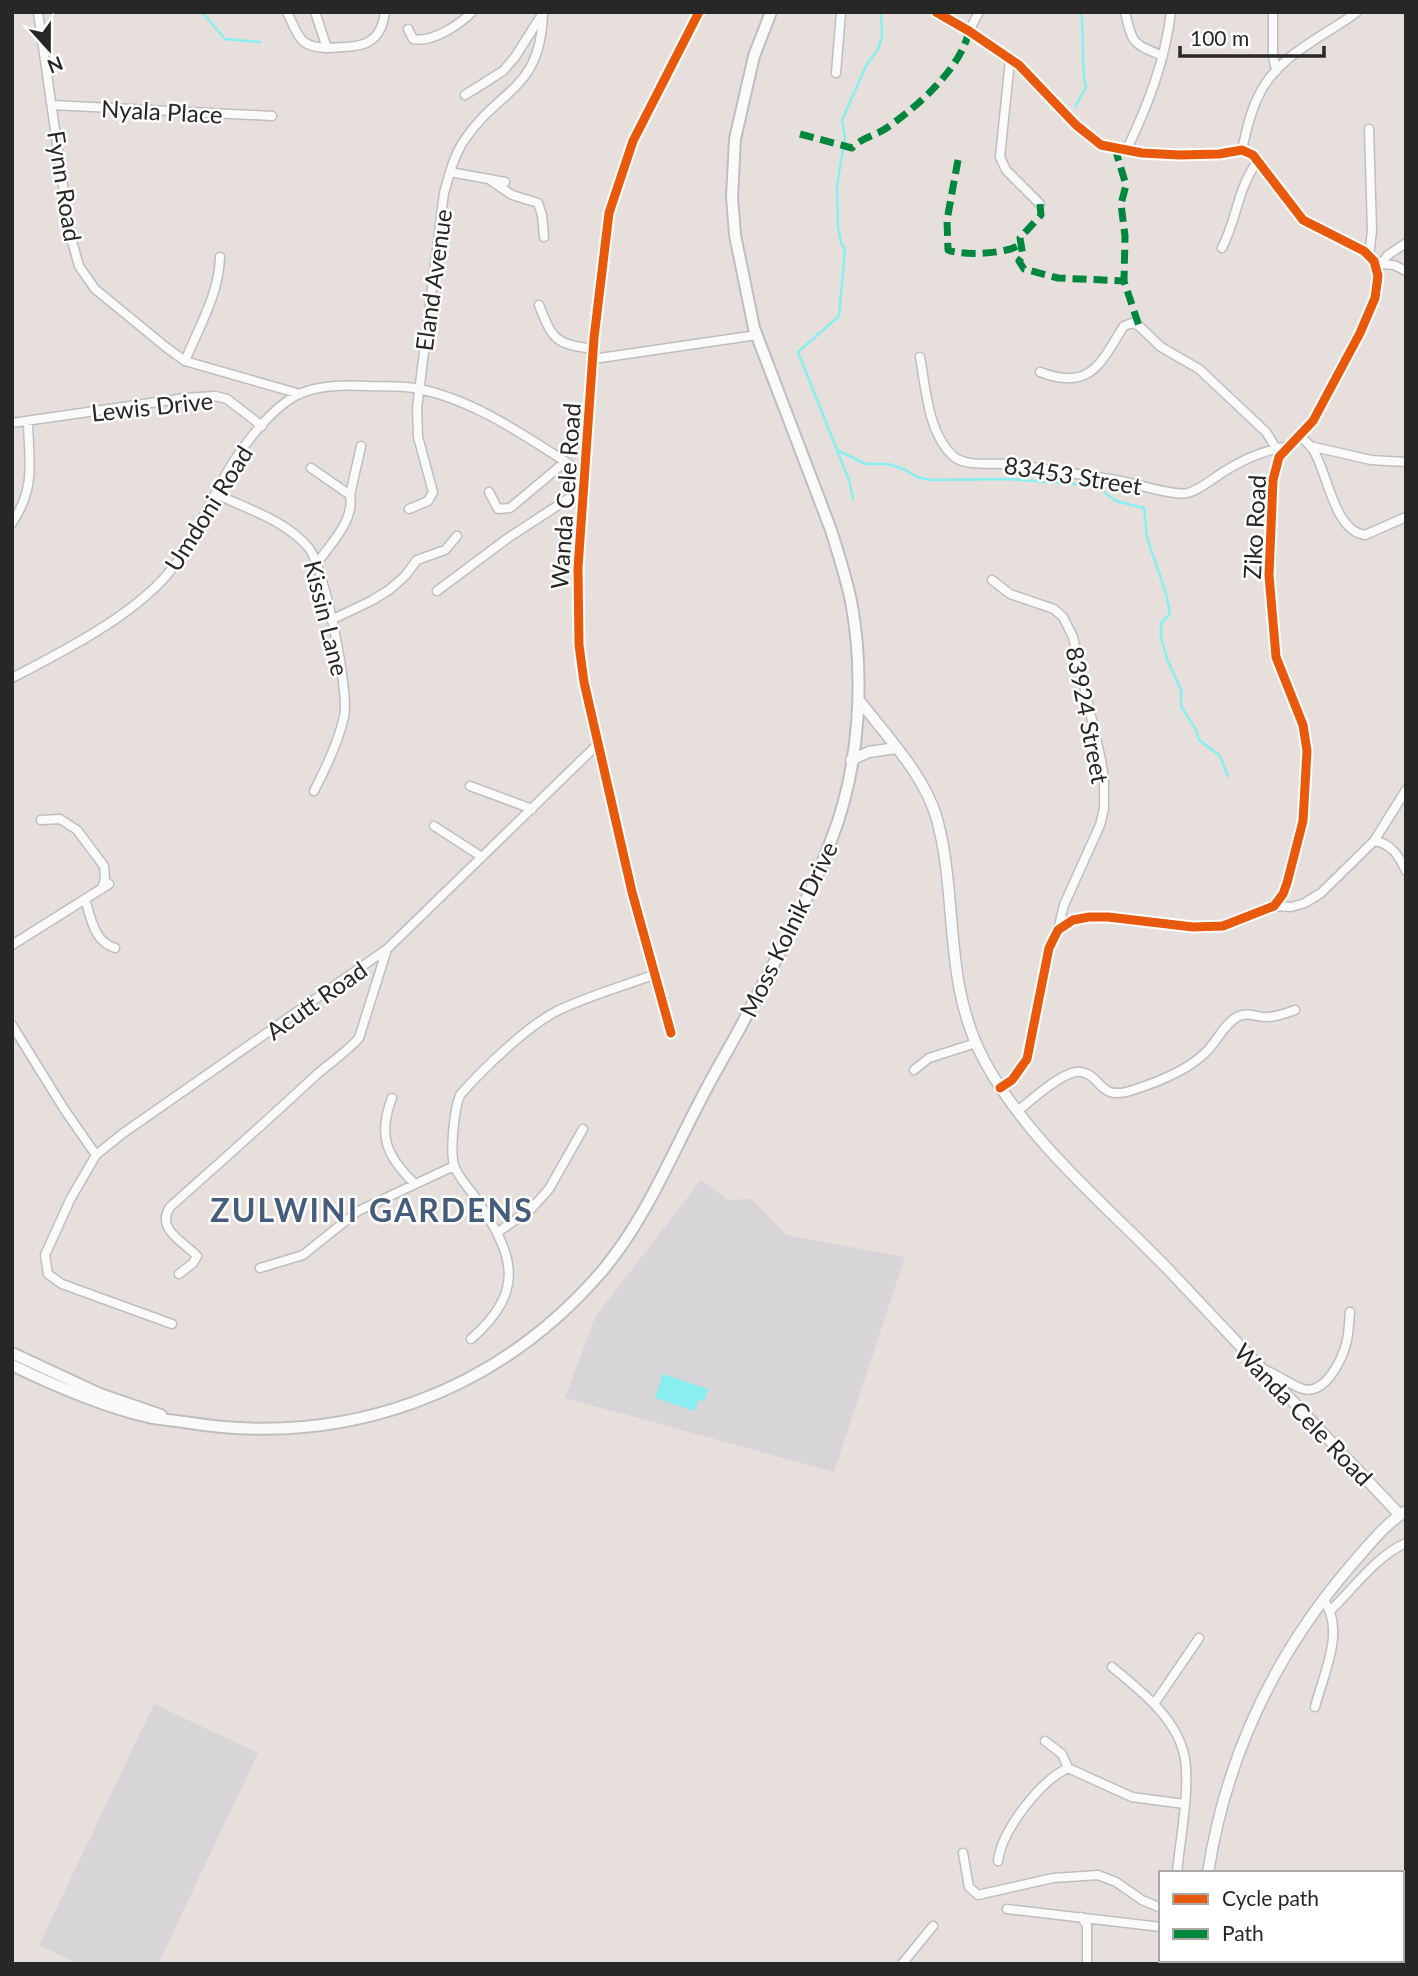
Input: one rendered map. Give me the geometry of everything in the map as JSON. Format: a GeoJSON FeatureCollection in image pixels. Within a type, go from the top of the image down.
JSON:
{"type":"FeatureCollection","features":[{"type":"Feature","properties":{"kind":"main road","name":"Moss Kolnik Drive"},"geometry":{"type":"LineString","coordinates":[[12,1365],[81,1395],[153,1419],[209,1426],[321,1426],[388,1412],[449,1390],[498,1363],[555,1319],[604,1268],[625,1239],[665,1171],[813,886],[834,834],[851,760],[859,700],[855,631],[841,562],[757,335],[739,265],[732,197],[735,139],[754,56],[771,12]]}},
{"type":"Feature","properties":{"kind":"main road","name":"Moss Kolnik Drive"},"geometry":{"type":"LineString","coordinates":[[12,1353],[100,1394],[169,1419]]}},
{"type":"Feature","properties":{"kind":"street","name":"Fynn Road"},"geometry":{"type":"LineString","coordinates":[[38,12],[69,234],[79,266],[95,289],[185,360],[300,394]]}},
{"type":"Feature","properties":{"kind":"street"},"geometry":{"type":"LineString","coordinates":[[287,12],[301,41],[311,47],[327,48],[365,44],[375,38],[383,24],[385,12]]}},
{"type":"Feature","properties":{"kind":"street"},"geometry":{"type":"LineString","coordinates":[[315,12],[327,48]]}},
{"type":"Feature","properties":{"kind":"street","name":"Wanda Cele Road"},"geometry":{"type":"LineString","coordinates":[[671,1033],[653,975],[597,745],[579,645],[578,568],[593,359],[605,239],[619,180],[633,141],[699,12]]}},
{"type":"Feature","properties":{"kind":"street"},"geometry":{"type":"LineString","coordinates":[[836,73],[841,12]]}},
{"type":"Feature","properties":{"kind":"street"},"geometry":{"type":"LineString","coordinates":[[936,12],[1010,60],[1036,81],[1101,145],[1142,153],[1180,155],[1219,154],[1242,149],[1258,160],[1303,220],[1357,247],[1379,266],[1394,265],[1406,271]]}},
{"type":"Feature","properties":{"kind":"street"},"geometry":{"type":"LineString","coordinates":[[969,31],[979,12]]}},
{"type":"Feature","properties":{"kind":"street"},"geometry":{"type":"LineString","coordinates":[[1125,12],[1134,42],[1163,56]]}},
{"type":"Feature","properties":{"kind":"street"},"geometry":{"type":"LineString","coordinates":[[1126,149],[1143,114],[1163,56],[1171,12]]}},
{"type":"Feature","properties":{"kind":"street"},"geometry":{"type":"LineString","coordinates":[[1273,12],[1273,55],[1276,71]]}},
{"type":"Feature","properties":{"kind":"street"},"geometry":{"type":"LineString","coordinates":[[1242,149],[1258,95],[1276,71],[1295,52],[1357,12]]}},
{"type":"Feature","properties":{"kind":"street"},"geometry":{"type":"LineString","coordinates":[[465,95],[503,71],[543,13]]}},
{"type":"Feature","properties":{"kind":"street","name":"Eland Avenue"},"geometry":{"type":"LineString","coordinates":[[409,509],[428,500],[433,492],[418,438],[417,408],[444,193],[455,156],[464,141],[479,123],[518,87],[530,70],[541,39],[543,13]]}},
{"type":"Feature","properties":{"kind":"street"},"geometry":{"type":"LineString","coordinates":[[408,29],[410,36],[418,40],[454,27],[465,14]]}},
{"type":"Feature","properties":{"kind":"street"},"geometry":{"type":"LineString","coordinates":[[1010,60],[1000,157],[1006,170],[1040,204]]}},
{"type":"Feature","properties":{"kind":"street","name":"Nyala Place"},"geometry":{"type":"LineString","coordinates":[[52,105],[272,116]]}},
{"type":"Feature","properties":{"kind":"street"},"geometry":{"type":"LineString","coordinates":[[1368,130],[1372,220],[1369,256]]}},
{"type":"Feature","properties":{"kind":"street"},"geometry":{"type":"LineString","coordinates":[[1222,247],[1231,228],[1245,180],[1258,160]]}},
{"type":"Feature","properties":{"kind":"street"},"geometry":{"type":"LineString","coordinates":[[450,172],[505,182]]}},
{"type":"Feature","properties":{"kind":"street"},"geometry":{"type":"LineString","coordinates":[[490,180],[512,195],[538,203],[544,237]]}},
{"type":"Feature","properties":{"kind":"street"},"geometry":{"type":"LineString","coordinates":[[1379,266],[1388,255],[1406,243]]}},
{"type":"Feature","properties":{"kind":"street"},"geometry":{"type":"LineString","coordinates":[[185,360],[216,289],[220,276],[220,257]]}},
{"type":"Feature","properties":{"kind":"street","name":"Ziko Road"},"geometry":{"type":"LineString","coordinates":[[1274,906],[1283,894],[1303,821],[1307,751],[1303,725],[1276,657],[1269,575],[1272,480],[1279,457],[1300,437],[1324,404],[1360,333],[1375,298],[1379,266]]}},
{"type":"Feature","properties":{"kind":"street"},"geometry":{"type":"LineString","coordinates":[[539,305],[546,323],[559,341],[594,349]]}},
{"type":"Feature","properties":{"kind":"street"},"geometry":{"type":"LineString","coordinates":[[1040,372],[1052,376],[1081,376],[1097,369],[1124,326],[1132,323],[1161,346],[1199,369],[1266,432],[1276,448]]}},
{"type":"Feature","properties":{"kind":"street"},"geometry":{"type":"LineString","coordinates":[[593,359],[757,335]]}},
{"type":"Feature","properties":{"kind":"street","name":"83453 Street"},"geometry":{"type":"LineString","coordinates":[[920,357],[931,416],[943,444],[954,458],[962,462],[1020,464],[1184,494],[1198,489],[1250,457],[1289,446]]}},
{"type":"Feature","properties":{"kind":"street"},"geometry":{"type":"LineString","coordinates":[[262,426],[288,401],[300,394],[331,386],[419,388],[475,410],[584,474]]}},
{"type":"Feature","properties":{"kind":"street","name":"Lewis Drive"},"geometry":{"type":"LineString","coordinates":[[12,423],[184,398],[215,396],[227,399],[262,426]]}},
{"type":"Feature","properties":{"kind":"street"},"geometry":{"type":"LineString","coordinates":[[12,523],[23,506],[30,487],[28,422]]}},
{"type":"Feature","properties":{"kind":"street","name":"Umdoni Road"},"geometry":{"type":"LineString","coordinates":[[12,678],[62,652],[116,618],[164,579],[182,557],[236,458],[262,426]]}},
{"type":"Feature","properties":{"kind":"street"},"geometry":{"type":"LineString","coordinates":[[1300,437],[1310,446],[1343,520],[1352,531],[1365,535],[1406,517]]}},
{"type":"Feature","properties":{"kind":"street"},"geometry":{"type":"LineString","coordinates":[[318,562],[351,510],[349,495],[361,446]]}},
{"type":"Feature","properties":{"kind":"street"},"geometry":{"type":"LineString","coordinates":[[1310,446],[1371,460],[1406,462]]}},
{"type":"Feature","properties":{"kind":"street"},"geometry":{"type":"LineString","coordinates":[[489,492],[498,509],[510,508],[565,462]]}},
{"type":"Feature","properties":{"kind":"street"},"geometry":{"type":"LineString","coordinates":[[311,468],[349,495]]}},
{"type":"Feature","properties":{"kind":"street"},"geometry":{"type":"LineString","coordinates":[[437,591],[518,531],[583,489]]}},
{"type":"Feature","properties":{"kind":"street","name":"Kissin Lane"},"geometry":{"type":"LineString","coordinates":[[216,494],[284,526],[310,548],[318,562],[345,691],[345,716],[330,760],[314,791]]}},
{"type":"Feature","properties":{"kind":"street"},"geometry":{"type":"LineString","coordinates":[[331,620],[389,590],[405,576],[417,560],[444,550],[457,536]]}},
{"type":"Feature","properties":{"kind":"street","name":"83924 Street"},"geometry":{"type":"LineString","coordinates":[[992,580],[1010,594],[1054,609],[1063,617],[1073,637],[1101,760],[1104,809],[1100,825],[1065,905],[1058,930]]}},
{"type":"Feature","properties":{"kind":"street","name":"Wanda Cele Road"},"geometry":{"type":"LineString","coordinates":[[859,700],[922,782],[936,817],[944,856],[956,979],[968,1025],[1000,1088],[1043,1142],[1403,1513],[1371,1542],[1323,1599],[1276,1669],[1240,1748],[1217,1820],[1208,1871]]}},
{"type":"Feature","properties":{"kind":"street","name":"Acutt Road"},"geometry":{"type":"LineString","coordinates":[[172,1324],[62,1284],[48,1274],[45,1255],[71,1198],[96,1155],[122,1134],[387,949],[597,745]]}},
{"type":"Feature","properties":{"kind":"street"},"geometry":{"type":"LineString","coordinates":[[851,760],[869,752],[896,748]]}},
{"type":"Feature","properties":{"kind":"street"},"geometry":{"type":"LineString","coordinates":[[470,786],[532,809]]}},
{"type":"Feature","properties":{"kind":"street"},"geometry":{"type":"LineString","coordinates":[[1000,1088],[1012,1080],[1027,1059],[1049,948],[1058,930],[1073,920],[1108,916],[1193,927],[1223,926],[1274,906],[1291,907],[1315,898],[1374,841],[1406,790]]}},
{"type":"Feature","properties":{"kind":"street"},"geometry":{"type":"LineString","coordinates":[[12,945],[105,887],[104,866],[77,830],[60,819],[41,820]]}},
{"type":"Feature","properties":{"kind":"street"},"geometry":{"type":"LineString","coordinates":[[434,827],[482,857]]}},
{"type":"Feature","properties":{"kind":"street"},"geometry":{"type":"LineString","coordinates":[[1374,841],[1386,844],[1392,849],[1406,871]]}},
{"type":"Feature","properties":{"kind":"street"},"geometry":{"type":"LineString","coordinates":[[85,899],[100,940],[115,948]]}},
{"type":"Feature","properties":{"kind":"street"},"geometry":{"type":"LineString","coordinates":[[179,1274],[193,1263],[197,1256],[170,1231],[165,1215],[223,1158],[351,1047],[364,1028],[387,949]]}},
{"type":"Feature","properties":{"kind":"street"},"geometry":{"type":"LineString","coordinates":[[471,1339],[490,1322],[506,1296],[507,1262],[498,1232],[454,1166],[456,1107],[460,1096],[524,1033],[541,1020],[579,1002],[653,975]]}},
{"type":"Feature","properties":{"kind":"street"},"geometry":{"type":"LineString","coordinates":[[1018,1111],[1070,1073],[1086,1074],[1108,1091],[1122,1093],[1195,1063],[1213,1045],[1225,1027],[1244,1014],[1270,1017],[1295,1010]]}},
{"type":"Feature","properties":{"kind":"street"},"geometry":{"type":"LineString","coordinates":[[12,1025],[96,1155]]}},
{"type":"Feature","properties":{"kind":"street"},"geometry":{"type":"LineString","coordinates":[[914,1070],[929,1058],[976,1043]]}},
{"type":"Feature","properties":{"kind":"street"},"geometry":{"type":"LineString","coordinates":[[392,1098],[385,1115],[386,1141],[396,1164],[415,1184]]}},
{"type":"Feature","properties":{"kind":"street"},"geometry":{"type":"LineString","coordinates":[[498,1232],[531,1209],[550,1189],[583,1129]]}},
{"type":"Feature","properties":{"kind":"street"},"geometry":{"type":"LineString","coordinates":[[260,1268],[303,1255],[348,1217],[454,1166]]}},
{"type":"Feature","properties":{"kind":"street"},"geometry":{"type":"LineString","coordinates":[[1260,1368],[1302,1388],[1323,1384],[1347,1341],[1350,1312]]}},
{"type":"Feature","properties":{"kind":"street"},"geometry":{"type":"LineString","coordinates":[[1331,1610],[1379,1562],[1406,1543]]}},
{"type":"Feature","properties":{"kind":"street"},"geometry":{"type":"LineString","coordinates":[[1315,1707],[1335,1631],[1331,1610],[1323,1599]]}},
{"type":"Feature","properties":{"kind":"street"},"geometry":{"type":"LineString","coordinates":[[1154,1704],[1199,1638]]}},
{"type":"Feature","properties":{"kind":"street"},"geometry":{"type":"LineString","coordinates":[[1112,1667],[1154,1704],[1173,1731],[1184,1754],[1186,1785],[1177,1871]]}},
{"type":"Feature","properties":{"kind":"street"},"geometry":{"type":"LineString","coordinates":[[1045,1741],[1062,1754],[1068,1768],[1132,1797],[1184,1804]]}},
{"type":"Feature","properties":{"kind":"street"},"geometry":{"type":"LineString","coordinates":[[998,1861],[1004,1841],[1035,1794],[1068,1768]]}},
{"type":"Feature","properties":{"kind":"street"},"geometry":{"type":"LineString","coordinates":[[963,1853],[966,1878],[975,1894],[1053,1878],[1098,1875],[1116,1882],[1142,1900],[1159,1907]]}},
{"type":"Feature","properties":{"kind":"street"},"geometry":{"type":"LineString","coordinates":[[1007,1909],[1159,1927]]}},
{"type":"Feature","properties":{"kind":"street"},"geometry":{"type":"LineString","coordinates":[[1081,1917],[1087,1926],[1087,1964]]}},
{"type":"Feature","properties":{"kind":"street"},"geometry":{"type":"LineString","coordinates":[[902,1964],[933,1926]]}},
{"type":"Feature","properties":{"kind":"shaded area"},"geometry":{"type":"Polygon","coordinates":[[[701,1180],[728,1200],[752,1199],[786,1235],[905,1257],[834,1472],[565,1398],[595,1317],[701,1180]]]}},
{"type":"Feature","properties":{"kind":"shaded area"},"geometry":{"type":"Polygon","coordinates":[[[154,1704],[258,1753],[158,1964],[79,1964],[39,1945],[154,1704]]]}},
{"type":"Feature","properties":{"kind":"water"},"geometry":{"type":"Polygon","coordinates":[[[663,1374],[708,1389],[704,1401],[699,1400],[695,1411],[655,1398],[663,1374]]]}},
{"type":"Feature","properties":{"kind":"waterway"},"geometry":{"type":"LineString","coordinates":[[202,12],[225,39],[260,42]]}},
{"type":"Feature","properties":{"kind":"waterway"},"geometry":{"type":"LineString","coordinates":[[853,499],[849,480],[798,352],[839,316],[845,249],[838,227],[837,185],[845,138],[842,120],[866,66],[878,49],[882,37],[881,12]]}},
{"type":"Feature","properties":{"kind":"waterway"},"geometry":{"type":"LineString","coordinates":[[1075,107],[1086,87],[1081,12]]}},
{"type":"Feature","properties":{"kind":"waterway"},"geometry":{"type":"LineString","coordinates":[[837,450],[866,464],[888,464],[931,480],[1010,479],[1096,486],[1116,501],[1144,508],[1147,538],[1166,593],[1170,614],[1161,623],[1161,638],[1181,690],[1181,706],[1199,740],[1220,756],[1228,776]]}},
{"type":"Feature","properties":{"kind":"marked path"},"geometry":{"type":"LineString","coordinates":[[800,134],[852,148],[863,139],[885,129],[936,86],[957,59],[969,31]]}},
{"type":"Feature","properties":{"kind":"marked path"},"geometry":{"type":"LineString","coordinates":[[1121,148],[1117,155],[1126,185],[1121,204],[1125,236],[1124,281],[1139,326]]}},
{"type":"Feature","properties":{"kind":"marked path"},"geometry":{"type":"LineString","coordinates":[[958,160],[947,220],[948,250],[986,253],[1006,250],[1020,244]]}},
{"type":"Feature","properties":{"kind":"marked path"},"geometry":{"type":"LineString","coordinates":[[1040,204],[1041,215],[1020,238],[1023,256],[1019,261],[1024,269],[1058,278],[1124,281]]}},
{"type":"Feature","properties":{"kind":"cycle path"},"geometry":{"type":"LineString","coordinates":[[671,1033],[632,892],[584,682],[579,645],[578,568],[594,338],[609,213],[633,141],[699,12]]}},
{"type":"Feature","properties":{"kind":"cycle path"},"geometry":{"type":"LineString","coordinates":[[936,12],[1019,65],[1076,125],[1101,145],[1142,153],[1219,154],[1242,150],[1253,155],[1303,220],[1364,251],[1374,261],[1378,276],[1375,298],[1360,333],[1313,421],[1279,457],[1273,480],[1269,575],[1276,657],[1303,725],[1307,751],[1303,821],[1283,894],[1274,906],[1223,926],[1193,927],[1089,917],[1073,920],[1058,930],[1049,948],[1027,1059],[1012,1080],[1000,1088]]}},
{"type":"Feature","properties":{"kind":"district","name":"ZULWINI GARDENS"},"geometry":{"type":"Point","coordinates":[372,1209]}}]}
